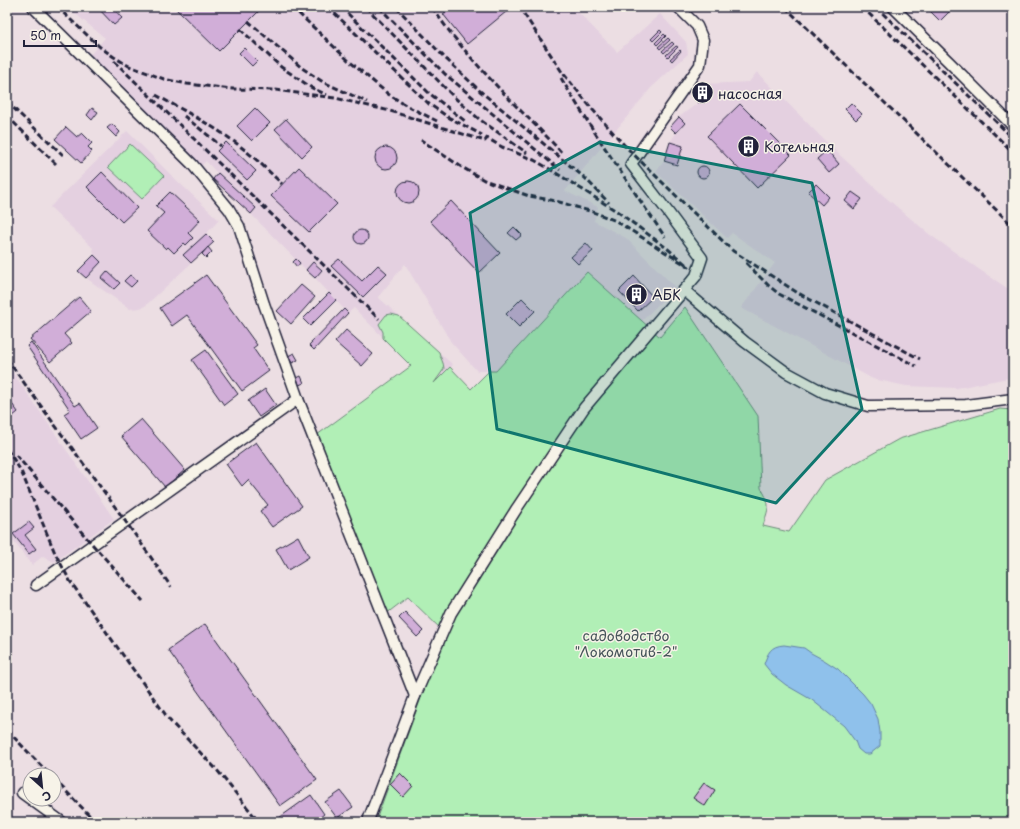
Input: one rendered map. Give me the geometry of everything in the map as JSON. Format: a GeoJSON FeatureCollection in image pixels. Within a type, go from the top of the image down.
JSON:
{"type":"FeatureCollection","features":[{"type":"Feature","properties":{"kind":"street"},"geometry":{"type":"LineString","coordinates":[[33,7],[192,164],[229,209],[239,226],[264,304],[298,399],[415,696]]}},
{"type":"Feature","properties":{"kind":"street"},"geometry":{"type":"LineString","coordinates":[[368,822],[415,696],[451,613],[517,508],[584,408],[696,276],[702,258],[631,164],[700,65],[703,40],[697,26],[678,7]]}},
{"type":"Feature","properties":{"kind":"street"},"geometry":{"type":"LineString","coordinates":[[893,7],[1013,126]]}},
{"type":"Feature","properties":{"kind":"street"},"geometry":{"type":"LineString","coordinates":[[684,290],[745,342],[786,372],[825,393],[868,406],[966,405],[1013,399]]}},
{"type":"Feature","properties":{"kind":"street"},"geometry":{"type":"LineString","coordinates":[[36,585],[298,399]]}},
{"type":"Feature","properties":{"kind":"street"},"geometry":{"type":"LineString","coordinates":[[41,807],[62,822]]}},
{"type":"Feature","properties":{"kind":"highlighted area"},"geometry":{"type":"Polygon","coordinates":[[[600,142],[812,183],[862,409],[776,503],[497,429],[470,213],[600,142]]]}},
{"type":"Feature","properties":{"kind":"shaded area"},"geometry":{"type":"Polygon","coordinates":[[[67,7],[573,7],[617,52],[660,14],[686,42],[688,54],[651,88],[565,191],[598,207],[594,221],[626,238],[675,287],[642,321],[587,272],[496,371],[477,371],[451,342],[405,264],[378,297],[453,365],[431,386],[354,308],[348,313],[251,214],[213,179],[217,173],[206,161],[200,167],[89,56],[105,38],[67,7]]]}},
{"type":"Feature","properties":{"kind":"shaded area"},"geometry":{"type":"Polygon","coordinates":[[[757,72],[830,146],[884,196],[929,234],[1013,292],[1013,369],[1008,378],[957,388],[906,386],[873,379],[741,308],[775,263],[732,233],[727,238],[656,172],[664,161],[670,142],[676,133],[670,127],[679,117],[698,103],[692,95],[705,84],[749,82],[757,72]]]}},
{"type":"Feature","properties":{"kind":"shaded area"},"geometry":{"type":"Polygon","coordinates":[[[127,131],[219,220],[206,234],[214,242],[145,306],[130,309],[78,271],[94,255],[93,248],[50,207],[127,131]]]}},
{"type":"Feature","properties":{"kind":"shaded area"},"geometry":{"type":"Polygon","coordinates":[[[7,364],[114,519],[54,562],[43,556],[32,565],[7,533],[7,364]]]}},
{"type":"Feature","properties":{"kind":"green space"},"geometry":{"type":"Polygon","coordinates":[[[130,144],[164,176],[142,199],[108,167],[130,144]]]}},
{"type":"Feature","properties":{"kind":"green space","name":"садоводство \"Локомотив-2\""},"geometry":{"type":"Polygon","coordinates":[[[587,272],[660,337],[685,307],[758,416],[761,488],[768,503],[763,526],[789,532],[825,480],[899,439],[1000,409],[1013,410],[1013,822],[379,822],[376,820],[428,679],[447,635],[408,597],[386,614],[317,435],[411,366],[383,338],[383,332],[379,324],[386,315],[391,314],[399,316],[439,352],[444,369],[434,383],[450,367],[471,389],[489,371],[496,371],[587,272]]]}},
{"type":"Feature","properties":{"kind":"water"},"geometry":{"type":"Polygon","coordinates":[[[784,645],[804,648],[824,660],[838,669],[863,694],[871,704],[878,719],[880,746],[870,754],[864,754],[858,749],[855,741],[844,726],[812,700],[786,685],[772,674],[764,664],[770,651],[776,647],[784,645]]]}},
{"type":"Feature","properties":{"kind":"building"},"geometry":{"type":"Polygon","coordinates":[[[97,7],[112,7],[122,18],[114,25],[97,7]]]}},
{"type":"Feature","properties":{"kind":"building"},"geometry":{"type":"Polygon","coordinates":[[[174,7],[263,7],[219,51],[174,7]]]}},
{"type":"Feature","properties":{"kind":"building"},"geometry":{"type":"Polygon","coordinates":[[[452,7],[512,7],[467,44],[443,14],[452,7]]]}},
{"type":"Feature","properties":{"kind":"building"},"geometry":{"type":"Polygon","coordinates":[[[926,7],[949,7],[952,9],[940,21],[926,7]]]}},
{"type":"Feature","properties":{"kind":"building"},"geometry":{"type":"Polygon","coordinates":[[[660,30],[662,32],[653,41],[651,39],[660,30]]]}},
{"type":"Feature","properties":{"kind":"building"},"geometry":{"type":"Polygon","coordinates":[[[664,34],[666,36],[657,45],[655,43],[664,34]]]}},
{"type":"Feature","properties":{"kind":"building"},"geometry":{"type":"Polygon","coordinates":[[[668,38],[670,40],[660,49],[658,47],[668,38]]]}},
{"type":"Feature","properties":{"kind":"building"},"geometry":{"type":"Polygon","coordinates":[[[672,42],[674,44],[664,53],[662,51],[672,42]]]}},
{"type":"Feature","properties":{"kind":"building"},"geometry":{"type":"Polygon","coordinates":[[[676,46],[678,47],[668,57],[666,55],[676,46]]]}},
{"type":"Feature","properties":{"kind":"building"},"geometry":{"type":"Polygon","coordinates":[[[244,48],[257,61],[252,66],[239,53],[244,48]]]}},
{"type":"Feature","properties":{"kind":"building"},"geometry":{"type":"Polygon","coordinates":[[[680,50],[681,51],[672,61],[670,59],[680,50]]]}},
{"type":"Feature","properties":{"kind":"building","name":"насосная"},"geometry":{"type":"Polygon","coordinates":[[[705,84],[712,92],[698,103],[692,95],[705,84]]]}},
{"type":"Feature","properties":{"kind":"building"},"geometry":{"type":"Polygon","coordinates":[[[851,103],[862,114],[856,120],[845,109],[851,103]]]}},
{"type":"Feature","properties":{"kind":"building","name":"Котельная"},"geometry":{"type":"Polygon","coordinates":[[[740,104],[791,155],[757,188],[707,136],[740,104]]]}},
{"type":"Feature","properties":{"kind":"building"},"geometry":{"type":"Polygon","coordinates":[[[92,108],[98,112],[92,120],[87,115],[92,108]]]}},
{"type":"Feature","properties":{"kind":"building"},"geometry":{"type":"Polygon","coordinates":[[[255,108],[270,123],[252,141],[237,126],[255,108]]]}},
{"type":"Feature","properties":{"kind":"building"},"geometry":{"type":"Polygon","coordinates":[[[679,117],[685,123],[676,133],[670,127],[679,117]]]}},
{"type":"Feature","properties":{"kind":"building"},"geometry":{"type":"Polygon","coordinates":[[[286,119],[312,147],[302,157],[275,129],[286,119]]]}},
{"type":"Feature","properties":{"kind":"building"},"geometry":{"type":"Polygon","coordinates":[[[112,124],[120,132],[116,137],[107,128],[112,124]]]}},
{"type":"Feature","properties":{"kind":"building"},"geometry":{"type":"Polygon","coordinates":[[[66,127],[77,137],[82,133],[92,143],[88,147],[92,151],[81,163],[55,139],[66,127]]]}},
{"type":"Feature","properties":{"kind":"building"},"geometry":{"type":"Polygon","coordinates":[[[226,142],[256,171],[247,180],[217,151],[226,142]]]}},
{"type":"Feature","properties":{"kind":"building"},"geometry":{"type":"Polygon","coordinates":[[[670,142],[683,146],[677,165],[664,161],[670,142]]]}},
{"type":"Feature","properties":{"kind":"building"},"geometry":{"type":"Polygon","coordinates":[[[386,147],[394,150],[397,158],[394,166],[386,169],[378,166],[375,158],[378,150],[386,147]]]}},
{"type":"Feature","properties":{"kind":"building"},"geometry":{"type":"Polygon","coordinates":[[[827,150],[839,164],[829,173],[817,159],[827,150]]]}},
{"type":"Feature","properties":{"kind":"building"},"geometry":{"type":"Polygon","coordinates":[[[701,166],[705,166],[709,172],[705,178],[701,178],[697,174],[697,170],[701,166]]]}},
{"type":"Feature","properties":{"kind":"building"},"geometry":{"type":"Polygon","coordinates":[[[299,167],[337,204],[309,232],[271,196],[299,167]]]}},
{"type":"Feature","properties":{"kind":"building"},"geometry":{"type":"Polygon","coordinates":[[[102,172],[137,208],[122,222],[87,187],[102,172]]]}},
{"type":"Feature","properties":{"kind":"building"},"geometry":{"type":"Polygon","coordinates":[[[218,173],[256,208],[251,214],[213,179],[218,173]]]}},
{"type":"Feature","properties":{"kind":"building"},"geometry":{"type":"Polygon","coordinates":[[[408,181],[416,184],[419,192],[416,200],[408,203],[400,200],[397,192],[400,184],[408,181]]]}},
{"type":"Feature","properties":{"kind":"building"},"geometry":{"type":"Polygon","coordinates":[[[816,184],[829,197],[822,205],[808,192],[816,184]]]}},
{"type":"Feature","properties":{"kind":"building"},"geometry":{"type":"Polygon","coordinates":[[[170,192],[200,220],[188,233],[193,238],[186,245],[184,243],[174,253],[168,247],[166,249],[147,231],[164,213],[156,206],[170,192]]]}},
{"type":"Feature","properties":{"kind":"building"},"geometry":{"type":"Polygon","coordinates":[[[852,192],[862,199],[854,209],[845,201],[852,192]]]}},
{"type":"Feature","properties":{"kind":"building"},"geometry":{"type":"Polygon","coordinates":[[[451,201],[500,253],[479,273],[430,221],[451,201]]]}},
{"type":"Feature","properties":{"kind":"building"},"geometry":{"type":"Polygon","coordinates":[[[514,227],[522,235],[516,240],[508,233],[514,227]]]}},
{"type":"Feature","properties":{"kind":"building"},"geometry":{"type":"Polygon","coordinates":[[[358,230],[364,230],[368,234],[368,240],[364,244],[358,244],[354,240],[354,234],[358,230]]]}},
{"type":"Feature","properties":{"kind":"building"},"geometry":{"type":"Polygon","coordinates":[[[206,234],[214,242],[191,263],[183,255],[206,234]]]}},
{"type":"Feature","properties":{"kind":"building"},"geometry":{"type":"Polygon","coordinates":[[[586,243],[593,251],[578,264],[571,257],[586,243]]]}},
{"type":"Feature","properties":{"kind":"building"},"geometry":{"type":"Polygon","coordinates":[[[208,247],[212,252],[206,258],[202,254],[208,247]]]}},
{"type":"Feature","properties":{"kind":"building"},"geometry":{"type":"Polygon","coordinates":[[[94,255],[101,262],[86,278],[78,271],[94,255]]]}},
{"type":"Feature","properties":{"kind":"building"},"geometry":{"type":"Polygon","coordinates":[[[296,259],[300,263],[297,267],[293,262],[296,259]]]}},
{"type":"Feature","properties":{"kind":"building"},"geometry":{"type":"Polygon","coordinates":[[[339,259],[362,281],[378,265],[387,273],[363,297],[331,266],[339,259]]]}},
{"type":"Feature","properties":{"kind":"building"},"geometry":{"type":"Polygon","coordinates":[[[313,262],[322,270],[315,278],[306,270],[313,262]]]}},
{"type":"Feature","properties":{"kind":"building"},"geometry":{"type":"Polygon","coordinates":[[[107,271],[120,283],[114,289],[101,278],[107,271]]]}},
{"type":"Feature","properties":{"kind":"building"},"geometry":{"type":"Polygon","coordinates":[[[130,275],[137,281],[131,287],[124,281],[130,275]]]}},
{"type":"Feature","properties":{"kind":"building"},"geometry":{"type":"Polygon","coordinates":[[[206,275],[257,345],[253,348],[269,371],[242,391],[187,315],[172,326],[160,308],[206,275]]]}},
{"type":"Feature","properties":{"kind":"building","name":"АБК"},"geometry":{"type":"Polygon","coordinates":[[[634,276],[653,297],[638,311],[619,291],[634,276]]]}},
{"type":"Feature","properties":{"kind":"building"},"geometry":{"type":"Polygon","coordinates":[[[301,285],[315,297],[291,324],[277,311],[301,285]]]}},
{"type":"Feature","properties":{"kind":"building"},"geometry":{"type":"Polygon","coordinates":[[[329,293],[336,300],[310,326],[303,319],[329,293]]]}},
{"type":"Feature","properties":{"kind":"building"},"geometry":{"type":"Polygon","coordinates":[[[79,297],[91,311],[64,334],[72,343],[50,362],[30,339],[79,297]]]}},
{"type":"Feature","properties":{"kind":"building"},"geometry":{"type":"Polygon","coordinates":[[[522,298],[535,311],[519,327],[506,314],[522,298]]]}},
{"type":"Feature","properties":{"kind":"building"},"geometry":{"type":"Polygon","coordinates":[[[344,309],[348,313],[314,350],[309,345],[344,309]]]}},
{"type":"Feature","properties":{"kind":"building"},"geometry":{"type":"Polygon","coordinates":[[[346,330],[373,354],[362,366],[335,342],[346,330]]]}},
{"type":"Feature","properties":{"kind":"building"},"geometry":{"type":"Polygon","coordinates":[[[31,342],[75,406],[80,403],[97,428],[81,439],[64,414],[70,410],[27,346],[31,342]]]}},
{"type":"Feature","properties":{"kind":"building"},"geometry":{"type":"Polygon","coordinates":[[[206,350],[238,394],[224,405],[192,360],[206,350]]]}},
{"type":"Feature","properties":{"kind":"building"},"geometry":{"type":"Polygon","coordinates":[[[294,353],[298,360],[292,363],[288,356],[294,353]]]}},
{"type":"Feature","properties":{"kind":"building"},"geometry":{"type":"Polygon","coordinates":[[[301,376],[304,383],[299,385],[297,378],[301,376]]]}},
{"type":"Feature","properties":{"kind":"building"},"geometry":{"type":"Polygon","coordinates":[[[265,389],[276,405],[259,417],[248,401],[265,389]]]}},
{"type":"Feature","properties":{"kind":"building"},"geometry":{"type":"Polygon","coordinates":[[[7,397],[18,412],[7,421],[7,397]]]}},
{"type":"Feature","properties":{"kind":"building"},"geometry":{"type":"Polygon","coordinates":[[[141,419],[185,470],[165,487],[121,436],[141,419]]]}},
{"type":"Feature","properties":{"kind":"building"},"geometry":{"type":"Polygon","coordinates":[[[256,442],[302,506],[272,527],[260,511],[268,505],[248,480],[242,486],[226,464],[256,442]]]}},
{"type":"Feature","properties":{"kind":"building"},"geometry":{"type":"Polygon","coordinates":[[[29,522],[34,528],[25,535],[36,549],[29,554],[13,534],[29,522]]]}},
{"type":"Feature","properties":{"kind":"building"},"geometry":{"type":"Polygon","coordinates":[[[298,536],[309,557],[288,570],[276,549],[298,536]]]}},
{"type":"Feature","properties":{"kind":"building"},"geometry":{"type":"Polygon","coordinates":[[[405,612],[423,631],[417,637],[399,618],[405,612]]]}},
{"type":"Feature","properties":{"kind":"building"},"geometry":{"type":"Polygon","coordinates":[[[205,624],[317,780],[280,806],[168,650],[205,624]]]}},
{"type":"Feature","properties":{"kind":"building"},"geometry":{"type":"Polygon","coordinates":[[[400,773],[413,786],[403,797],[390,784],[400,773]]]}},
{"type":"Feature","properties":{"kind":"building"},"geometry":{"type":"Polygon","coordinates":[[[704,783],[715,790],[705,806],[693,798],[704,783]]]}},
{"type":"Feature","properties":{"kind":"building"},"geometry":{"type":"Polygon","coordinates":[[[341,791],[353,807],[337,818],[325,802],[341,791]]]}},
{"type":"Feature","properties":{"kind":"building"},"geometry":{"type":"Polygon","coordinates":[[[311,795],[324,814],[314,822],[278,822],[276,820],[311,795]]]}},
{"type":"Feature","properties":{"kind":"railway"},"geometry":{"type":"LineString","coordinates":[[57,7],[100,47],[114,57],[129,66],[164,79],[187,84],[233,89],[275,90],[335,98],[390,111],[485,141],[487,138],[502,147],[534,160],[618,212],[668,249],[689,267],[616,221],[596,213],[556,201],[529,196],[484,180],[421,140]]}},
{"type":"Feature","properties":{"kind":"railway"},"geometry":{"type":"LineString","coordinates":[[292,7],[348,60],[388,94],[407,106],[437,121]]}},
{"type":"Feature","properties":{"kind":"railway"},"geometry":{"type":"LineString","coordinates":[[328,7],[429,104],[448,117],[482,135]]}},
{"type":"Feature","properties":{"kind":"railway"},"geometry":{"type":"LineString","coordinates":[[341,7],[429,93],[465,121]]}},
{"type":"Feature","properties":{"kind":"railway"},"geometry":{"type":"LineString","coordinates":[[366,7],[455,98],[479,119],[527,153]]}},
{"type":"Feature","properties":{"kind":"railway"},"geometry":{"type":"LineString","coordinates":[[379,7],[445,74],[560,170]]}},
{"type":"Feature","properties":{"kind":"railway"},"geometry":{"type":"LineString","coordinates":[[396,7],[445,58],[480,91],[585,178],[609,203]]}},
{"type":"Feature","properties":{"kind":"railway"},"geometry":{"type":"LineString","coordinates":[[432,7],[461,46],[483,71],[561,152]]}},
{"type":"Feature","properties":{"kind":"railway"},"geometry":{"type":"LineString","coordinates":[[785,7],[1013,226]]}},
{"type":"Feature","properties":{"kind":"railway"},"geometry":{"type":"LineString","coordinates":[[862,7],[1013,152]]}},
{"type":"Feature","properties":{"kind":"railway"},"geometry":{"type":"LineString","coordinates":[[876,7],[1013,138]]}},
{"type":"Feature","properties":{"kind":"railway"},"geometry":{"type":"LineString","coordinates":[[524,14],[562,72],[593,110],[625,146],[733,251],[798,293],[920,359]]}},
{"type":"Feature","properties":{"kind":"railway"},"geometry":{"type":"LineString","coordinates":[[248,21],[302,68],[323,82],[367,102]]}},
{"type":"Feature","properties":{"kind":"railway"},"geometry":{"type":"LineString","coordinates":[[240,29],[281,67],[312,88],[327,95]]}},
{"type":"Feature","properties":{"kind":"railway"},"geometry":{"type":"LineString","coordinates":[[114,61],[379,319]]}},
{"type":"Feature","properties":{"kind":"railway"},"geometry":{"type":"LineString","coordinates":[[561,78],[598,138],[665,237]]}},
{"type":"Feature","properties":{"kind":"railway"},"geometry":{"type":"LineString","coordinates":[[156,95],[231,139],[257,160],[282,184]]}},
{"type":"Feature","properties":{"kind":"railway"},"geometry":{"type":"LineString","coordinates":[[7,102],[63,155]]}},
{"type":"Feature","properties":{"kind":"railway"},"geometry":{"type":"LineString","coordinates":[[7,116],[56,164]]}},
{"type":"Feature","properties":{"kind":"railway"},"geometry":{"type":"LineString","coordinates":[[184,116],[221,146]]}},
{"type":"Feature","properties":{"kind":"railway"},"geometry":{"type":"LineString","coordinates":[[746,263],[779,294],[916,366]]}},
{"type":"Feature","properties":{"kind":"railway"},"geometry":{"type":"LineString","coordinates":[[7,359],[131,529],[171,587]]}},
{"type":"Feature","properties":{"kind":"railway"},"geometry":{"type":"LineString","coordinates":[[7,449],[21,471],[55,553],[70,581],[170,721],[217,770],[259,822]]}},
{"type":"Feature","properties":{"kind":"railway"},"geometry":{"type":"LineString","coordinates":[[16,455],[143,601]]}},
{"type":"Feature","properties":{"kind":"railway"},"geometry":{"type":"LineString","coordinates":[[7,730],[42,767]]}},
{"type":"Feature","properties":{"kind":"railway"},"geometry":{"type":"LineString","coordinates":[[62,787],[96,822]]}},
{"type":"Feature","properties":{"kind":"place","name":"насосная"},"geometry":{"type":"Point","coordinates":[702,93]}},
{"type":"Feature","properties":{"kind":"place","name":"Котельная"},"geometry":{"type":"Point","coordinates":[749,146]}},
{"type":"Feature","properties":{"kind":"place","name":"АБК"},"geometry":{"type":"Point","coordinates":[636,294]}}]}
